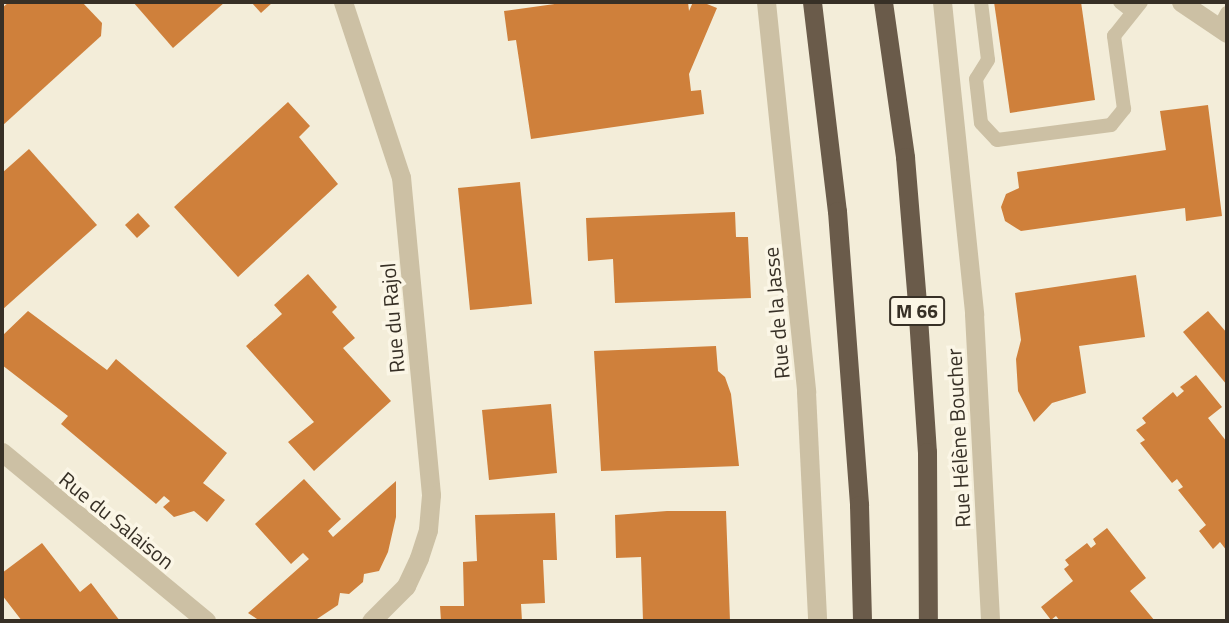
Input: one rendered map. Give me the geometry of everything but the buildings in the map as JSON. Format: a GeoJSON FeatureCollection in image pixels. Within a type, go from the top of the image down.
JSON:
{"type":"FeatureCollection","features":[{"type":"Feature","properties":{"kind":"highway"},"geometry":{"type":"LineString","coordinates":[[812,2],[847,330],[862,621]]}},
{"type":"Feature","properties":{"kind":"highway","name":"M 66"},"geometry":{"type":"LineString","coordinates":[[883,2],[905,157],[918,316],[927,452],[928,621]]}},
{"type":"Feature","properties":{"kind":"street","name":"Rue du Rajol"},"geometry":{"type":"LineString","coordinates":[[343,2],[401,177],[430,495],[428,530],[406,586],[371,621]]}},
{"type":"Feature","properties":{"kind":"street","name":"Rue de la Jasse"},"geometry":{"type":"LineString","coordinates":[[766,2],[805,379],[817,621]]}},
{"type":"Feature","properties":{"kind":"street","name":"Rue Hélène Boucher"},"geometry":{"type":"LineString","coordinates":[[942,2],[974,314],[990,621]]}},
{"type":"Feature","properties":{"kind":"street"},"geometry":{"type":"LineString","coordinates":[[1181,2],[1225,24]]}},
{"type":"Feature","properties":{"kind":"street","name":"Rue du Salaison"},"geometry":{"type":"LineString","coordinates":[[2,452],[206,621]]}},
{"type":"Feature","properties":{"kind":"lane"},"geometry":{"type":"LineString","coordinates":[[981,2],[988,60],[976,79],[981,123],[997,140],[1111,125],[1124,109],[1114,36],[1137,7],[1120,2]]}}]}
